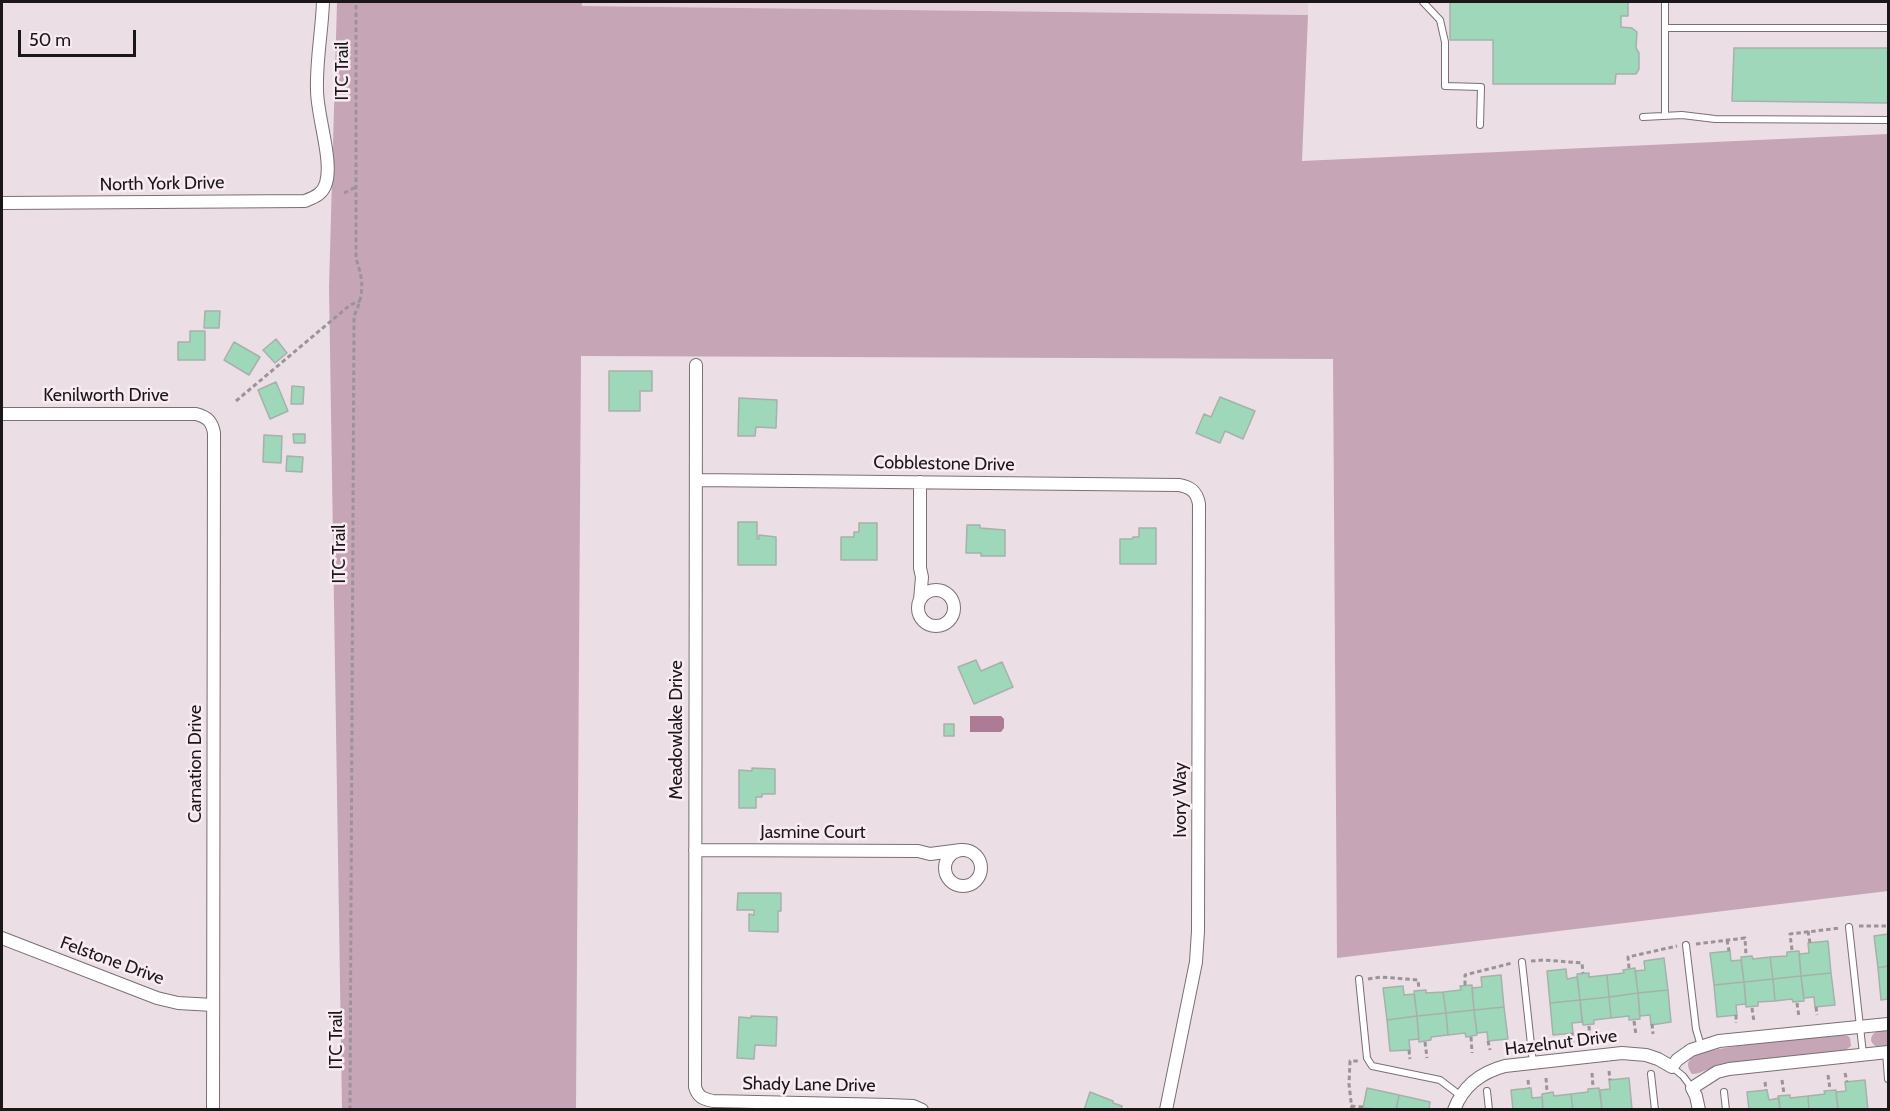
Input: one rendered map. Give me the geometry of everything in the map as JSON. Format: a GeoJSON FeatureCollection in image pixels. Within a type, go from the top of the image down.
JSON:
{"type":"FeatureCollection","features":[{"type":"Feature","properties":{"kind":"street","name":"North York Drive"},"geometry":{"type":"LineString","coordinates":[[2,204],[306,201],[321,193],[327,176],[326,152],[318,111],[316,75],[323,2]]}},
{"type":"Feature","properties":{"kind":"street","name":"Meadowlake Drive"},"geometry":{"type":"LineString","coordinates":[[696,365],[694,1080],[697,1094]]}},
{"type":"Feature","properties":{"kind":"street","name":"Kenilworth Drive"},"geometry":{"type":"LineString","coordinates":[[2,414],[196,414],[208,419]]}},
{"type":"Feature","properties":{"kind":"street","name":"Carnation Drive"},"geometry":{"type":"LineString","coordinates":[[208,419],[213,426],[214,433],[213,1110]]}},
{"type":"Feature","properties":{"kind":"street","name":"Cobblestone Drive"},"geometry":{"type":"LineString","coordinates":[[696,480],[1179,485],[1192,489]]}},
{"type":"Feature","properties":{"kind":"street"},"geometry":{"type":"LineString","coordinates":[[920,482],[920,568],[922,577],[919,612],[925,622],[935,626],[947,623],[954,614],[954,602],[946,593],[922,577]]}},
{"type":"Feature","properties":{"kind":"street","name":"Ivory Way"},"geometry":{"type":"LineString","coordinates":[[1166,1110],[1196,962],[1198,931],[1198,504],[1196,494],[1192,489]]}},
{"type":"Feature","properties":{"kind":"street"},"geometry":{"type":"LineString","coordinates":[[920,600],[929,592],[941,590]]}},
{"type":"Feature","properties":{"kind":"street","name":"Jasmine Court"},"geometry":{"type":"LineString","coordinates":[[695,850],[918,851],[930,854],[961,850]]}},
{"type":"Feature","properties":{"kind":"street"},"geometry":{"type":"LineString","coordinates":[[930,854],[951,882],[961,886],[972,884],[977,880],[981,869],[978,858],[968,851],[961,850],[950,855],[946,860],[945,872]]}},
{"type":"Feature","properties":{"kind":"street","name":"Felstone Drive"},"geometry":{"type":"LineString","coordinates":[[2,938],[157,998],[178,1003],[213,1005]]}},
{"type":"Feature","properties":{"kind":"street"},"geometry":{"type":"LineString","coordinates":[[1672,1067],[1683,1055],[1701,1046],[1719,1041],[1888,1024]]}},
{"type":"Feature","properties":{"kind":"street"},"geometry":{"type":"LineString","coordinates":[[1699,1110],[1692,1088],[1717,1072],[1887,1052]]}},
{"type":"Feature","properties":{"kind":"street","name":"Hazelnut Drive"},"geometry":{"type":"LineString","coordinates":[[1461,1096],[1472,1082],[1492,1070],[1533,1063],[1635,1053],[1658,1059],[1672,1067]]}},
{"type":"Feature","properties":{"kind":"street","name":"Shady Lane Drive"},"geometry":{"type":"LineString","coordinates":[[697,1094],[703,1099],[713,1101],[802,1106],[913,1106],[922,1110]]}},
{"type":"Feature","properties":{"kind":"street"},"geometry":{"type":"LineString","coordinates":[[1454,1110],[1461,1096]]}},
{"type":"Feature","properties":{"kind":"lane"},"geometry":{"type":"LineString","coordinates":[[1423,2],[1440,20],[1445,42],[1445,86],[1481,87],[1480,125]]}},
{"type":"Feature","properties":{"kind":"lane"},"geometry":{"type":"LineString","coordinates":[[1665,2],[1665,116]]}},
{"type":"Feature","properties":{"kind":"lane"},"geometry":{"type":"LineString","coordinates":[[1665,28],[1888,28]]}},
{"type":"Feature","properties":{"kind":"lane"},"geometry":{"type":"LineString","coordinates":[[1643,117],[1682,115],[1715,119],[1888,120]]}},
{"type":"Feature","properties":{"kind":"lane"},"geometry":{"type":"LineString","coordinates":[[1849,927],[1863,1055]]}},
{"type":"Feature","properties":{"kind":"lane"},"geometry":{"type":"LineString","coordinates":[[1686,945],[1696,1029],[1701,1046]]}},
{"type":"Feature","properties":{"kind":"lane"},"geometry":{"type":"LineString","coordinates":[[1522,962],[1533,1063]]}},
{"type":"Feature","properties":{"kind":"lane"},"geometry":{"type":"LineString","coordinates":[[1359,980],[1367,1058],[1372,1066],[1440,1080],[1461,1096]]}},
{"type":"Feature","properties":{"kind":"lane"},"geometry":{"type":"LineString","coordinates":[[1887,1052],[1888,1079]]}},
{"type":"Feature","properties":{"kind":"lane"},"geometry":{"type":"LineString","coordinates":[[1672,1067],[1692,1088]]}},
{"type":"Feature","properties":{"kind":"lane"},"geometry":{"type":"LineString","coordinates":[[1651,1074],[1655,1110]]}},
{"type":"Feature","properties":{"kind":"lane"},"geometry":{"type":"LineString","coordinates":[[1487,1091],[1489,1110]]}},
{"type":"Feature","properties":{"kind":"lane"},"geometry":{"type":"LineString","coordinates":[[1724,1092],[1726,1110]]}},
{"type":"Feature","properties":{"kind":"path","name":"ITC Trail"},"geometry":{"type":"LineString","coordinates":[[350,1110],[354,316],[362,300],[362,274],[356,259],[356,2]]}},
{"type":"Feature","properties":{"kind":"path"},"geometry":{"type":"LineString","coordinates":[[344,193],[356,187]]}},
{"type":"Feature","properties":{"kind":"path"},"geometry":{"type":"LineString","coordinates":[[236,400],[350,305],[362,300]]}},
{"type":"Feature","properties":{"kind":"path"},"geometry":{"type":"LineString","coordinates":[[1857,926],[1888,926]]}},
{"type":"Feature","properties":{"kind":"path"},"geometry":{"type":"LineString","coordinates":[[1792,951],[1790,934],[1841,928]]}},
{"type":"Feature","properties":{"kind":"path"},"geometry":{"type":"LineString","coordinates":[[1808,931],[1810,943]]}},
{"type":"Feature","properties":{"kind":"path"},"geometry":{"type":"LineString","coordinates":[[1694,944],[1745,938],[1747,956]]}},
{"type":"Feature","properties":{"kind":"path"},"geometry":{"type":"LineString","coordinates":[[1727,940],[1729,951]]}},
{"type":"Feature","properties":{"kind":"path"},"geometry":{"type":"LineString","coordinates":[[1629,969],[1628,957],[1677,946]]}},
{"type":"Feature","properties":{"kind":"path"},"geometry":{"type":"LineString","coordinates":[[1645,953],[1646,960]]}},
{"type":"Feature","properties":{"kind":"path"},"geometry":{"type":"LineString","coordinates":[[1466,985],[1465,975],[1522,962],[1544,960],[1582,963],[1583,973]]}},
{"type":"Feature","properties":{"kind":"path"},"geometry":{"type":"LineString","coordinates":[[1564,962],[1565,969]]}},
{"type":"Feature","properties":{"kind":"path"},"geometry":{"type":"LineString","coordinates":[[1482,970],[1483,977]]}},
{"type":"Feature","properties":{"kind":"path"},"geometry":{"type":"LineString","coordinates":[[1367,979],[1381,977],[1418,981],[1420,990]]}},
{"type":"Feature","properties":{"kind":"path"},"geometry":{"type":"LineString","coordinates":[[1401,979],[1402,986]]}},
{"type":"Feature","properties":{"kind":"path"},"geometry":{"type":"LineString","coordinates":[[1797,1002],[1799,1017]]}},
{"type":"Feature","properties":{"kind":"path"},"geometry":{"type":"LineString","coordinates":[[1752,1007],[1754,1022]]}},
{"type":"Feature","properties":{"kind":"path"},"geometry":{"type":"LineString","coordinates":[[1816,1007],[1817,1015]]}},
{"type":"Feature","properties":{"kind":"path"},"geometry":{"type":"LineString","coordinates":[[1736,1015],[1736,1023]]}},
{"type":"Feature","properties":{"kind":"path"},"geometry":{"type":"LineString","coordinates":[[1634,1020],[1636,1035]]}},
{"type":"Feature","properties":{"kind":"path"},"geometry":{"type":"LineString","coordinates":[[1652,1024],[1653,1034]]}},
{"type":"Feature","properties":{"kind":"path"},"geometry":{"type":"LineString","coordinates":[[1589,1025],[1590,1040]]}},
{"type":"Feature","properties":{"kind":"path"},"geometry":{"type":"LineString","coordinates":[[1572,1033],[1573,1042]]}},
{"type":"Feature","properties":{"kind":"path"},"geometry":{"type":"LineString","coordinates":[[1471,1037],[1472,1053]]}},
{"type":"Feature","properties":{"kind":"path"},"geometry":{"type":"LineString","coordinates":[[1425,1041],[1427,1058]]}},
{"type":"Feature","properties":{"kind":"path"},"geometry":{"type":"LineString","coordinates":[[1488,1041],[1490,1050]]}},
{"type":"Feature","properties":{"kind":"path"},"geometry":{"type":"LineString","coordinates":[[1409,1050],[1410,1059]]}},
{"type":"Feature","properties":{"kind":"path"},"geometry":{"type":"LineString","coordinates":[[1360,1061],[1350,1062],[1349,1084],[1352,1108],[1363,1107]]}},
{"type":"Feature","properties":{"kind":"path"},"geometry":{"type":"LineString","coordinates":[[1609,1071],[1610,1080]]}},
{"type":"Feature","properties":{"kind":"path"},"geometry":{"type":"LineString","coordinates":[[1592,1073],[1593,1088]]}},
{"type":"Feature","properties":{"kind":"path"},"geometry":{"type":"LineString","coordinates":[[1845,1074],[1846,1082]]}},
{"type":"Feature","properties":{"kind":"path"},"geometry":{"type":"LineString","coordinates":[[1828,1075],[1830,1090]]}},
{"type":"Feature","properties":{"kind":"path"},"geometry":{"type":"LineString","coordinates":[[1546,1078],[1547,1093]]}},
{"type":"Feature","properties":{"kind":"path"},"geometry":{"type":"LineString","coordinates":[[1528,1080],[1529,1088]]}},
{"type":"Feature","properties":{"kind":"path"},"geometry":{"type":"LineString","coordinates":[[1782,1080],[1784,1095]]}},
{"type":"Feature","properties":{"kind":"path"},"geometry":{"type":"LineString","coordinates":[[1765,1082],[1766,1090]]}},
{"type":"Feature","properties":{"kind":"shaded area"},"geometry":{"type":"Polygon","coordinates":[[[337,2],[582,2],[582,6],[1308,15],[1302,161],[1888,134],[1888,891],[1337,958],[1333,359],[581,356],[576,1109],[342,1109],[329,287],[337,2]]]}},
{"type":"Feature","properties":{"kind":"shaded area"},"geometry":{"type":"Polygon","coordinates":[[[582,2],[1308,2],[1308,15],[582,6],[582,2]]]}},
{"type":"Feature","properties":{"kind":"shaded area"},"geometry":{"type":"Polygon","coordinates":[[[970,716],[1001,716],[1004,719],[1004,728],[1001,732],[970,732],[970,716]]]}},
{"type":"Feature","properties":{"kind":"shaded area"},"geometry":{"type":"Polygon","coordinates":[[[1888,1030],[1888,1046],[1874,1045],[1871,1040],[1873,1034],[1888,1030]]]}},
{"type":"Feature","properties":{"kind":"shaded area"},"geometry":{"type":"Polygon","coordinates":[[[1844,1035],[1850,1038],[1851,1046],[1846,1050],[1722,1064],[1696,1074],[1692,1074],[1688,1066],[1691,1058],[1718,1049],[1844,1035]]]}},
{"type":"Feature","properties":{"kind":"building"},"geometry":{"type":"Polygon","coordinates":[[[1450,2],[1628,2],[1628,16],[1621,16],[1621,27],[1632,28],[1637,32],[1636,48],[1639,53],[1639,69],[1636,74],[1616,74],[1615,84],[1493,84],[1493,40],[1450,40],[1450,2]]]}},
{"type":"Feature","properties":{"kind":"building"},"geometry":{"type":"Polygon","coordinates":[[[1734,48],[1888,48],[1888,103],[1732,101],[1734,48]]]}},
{"type":"Feature","properties":{"kind":"building"},"geometry":{"type":"Polygon","coordinates":[[[205,311],[220,311],[219,328],[204,328],[205,311]]]}},
{"type":"Feature","properties":{"kind":"building"},"geometry":{"type":"Polygon","coordinates":[[[190,331],[205,331],[205,360],[178,360],[178,342],[190,342],[190,331]]]}},
{"type":"Feature","properties":{"kind":"building"},"geometry":{"type":"Polygon","coordinates":[[[276,339],[287,353],[275,363],[263,350],[276,339]]]}},
{"type":"Feature","properties":{"kind":"building"},"geometry":{"type":"Polygon","coordinates":[[[234,342],[260,357],[249,375],[224,360],[234,342]]]}},
{"type":"Feature","properties":{"kind":"building"},"geometry":{"type":"Polygon","coordinates":[[[609,371],[652,371],[652,391],[640,391],[640,411],[609,411],[609,371]]]}},
{"type":"Feature","properties":{"kind":"building"},"geometry":{"type":"Polygon","coordinates":[[[276,382],[288,411],[270,419],[258,390],[276,382]]]}},
{"type":"Feature","properties":{"kind":"building"},"geometry":{"type":"Polygon","coordinates":[[[292,386],[304,387],[303,404],[291,404],[292,386]]]}},
{"type":"Feature","properties":{"kind":"building"},"geometry":{"type":"Polygon","coordinates":[[[1220,397],[1255,411],[1243,439],[1225,431],[1220,443],[1196,433],[1204,414],[1211,417],[1220,397]]]}},
{"type":"Feature","properties":{"kind":"building"},"geometry":{"type":"Polygon","coordinates":[[[739,398],[777,400],[776,428],[756,427],[755,436],[738,436],[739,398]]]}},
{"type":"Feature","properties":{"kind":"building"},"geometry":{"type":"Polygon","coordinates":[[[293,434],[305,434],[305,443],[294,443],[293,434]]]}},
{"type":"Feature","properties":{"kind":"building"},"geometry":{"type":"Polygon","coordinates":[[[264,435],[282,436],[281,463],[263,462],[264,435]]]}},
{"type":"Feature","properties":{"kind":"building"},"geometry":{"type":"Polygon","coordinates":[[[287,456],[303,457],[302,472],[286,471],[287,456]]]}},
{"type":"Feature","properties":{"kind":"building"},"geometry":{"type":"Polygon","coordinates":[[[738,522],[757,522],[757,539],[759,535],[776,537],[776,565],[738,565],[738,522]]]}},
{"type":"Feature","properties":{"kind":"building"},"geometry":{"type":"Polygon","coordinates":[[[859,523],[877,523],[877,560],[841,560],[841,537],[854,537],[854,532],[859,532],[859,523]]]}},
{"type":"Feature","properties":{"kind":"building"},"geometry":{"type":"Polygon","coordinates":[[[967,525],[1005,530],[1005,556],[981,556],[981,553],[966,553],[967,525]]]}},
{"type":"Feature","properties":{"kind":"building"},"geometry":{"type":"Polygon","coordinates":[[[1139,528],[1156,528],[1156,564],[1120,564],[1120,539],[1139,537],[1139,528]]]}},
{"type":"Feature","properties":{"kind":"building"},"geometry":{"type":"Polygon","coordinates":[[[976,660],[981,671],[1002,662],[1013,687],[974,704],[958,667],[976,660]]]}},
{"type":"Feature","properties":{"kind":"building"},"geometry":{"type":"Polygon","coordinates":[[[944,724],[954,724],[954,736],[944,736],[944,724]]]}},
{"type":"Feature","properties":{"kind":"building"},"geometry":{"type":"Polygon","coordinates":[[[752,768],[775,769],[775,794],[762,794],[762,797],[756,797],[756,808],[739,808],[739,770],[752,771],[752,768]]]}},
{"type":"Feature","properties":{"kind":"building"},"geometry":{"type":"Polygon","coordinates":[[[738,893],[781,893],[778,932],[749,931],[749,914],[754,915],[754,910],[737,910],[738,893]]]}},
{"type":"Feature","properties":{"kind":"building"},"geometry":{"type":"Polygon","coordinates":[[[1888,934],[1888,966],[1878,968],[1874,936],[1888,934]]]}},
{"type":"Feature","properties":{"kind":"building"},"geometry":{"type":"Polygon","coordinates":[[[1828,941],[1831,973],[1801,976],[1799,954],[1809,953],[1808,943],[1828,941]]]}},
{"type":"Feature","properties":{"kind":"building"},"geometry":{"type":"Polygon","coordinates":[[[1730,951],[1731,961],[1741,960],[1744,982],[1714,985],[1710,953],[1730,951]]]}},
{"type":"Feature","properties":{"kind":"building"},"geometry":{"type":"Polygon","coordinates":[[[1799,951],[1801,976],[1773,979],[1770,957],[1787,956],[1787,952],[1799,951]]]}},
{"type":"Feature","properties":{"kind":"building"},"geometry":{"type":"Polygon","coordinates":[[[1752,956],[1753,959],[1770,957],[1773,979],[1744,982],[1741,957],[1752,956]]]}},
{"type":"Feature","properties":{"kind":"building"},"geometry":{"type":"Polygon","coordinates":[[[1664,958],[1668,990],[1638,993],[1635,971],[1645,970],[1644,961],[1664,958]]]}},
{"type":"Feature","properties":{"kind":"building"},"geometry":{"type":"Polygon","coordinates":[[[1888,966],[1888,999],[1881,1000],[1878,968],[1888,966]]]}},
{"type":"Feature","properties":{"kind":"building"},"geometry":{"type":"Polygon","coordinates":[[[1635,968],[1638,993],[1609,997],[1607,975],[1624,973],[1623,970],[1635,968]]]}},
{"type":"Feature","properties":{"kind":"building"},"geometry":{"type":"Polygon","coordinates":[[[1566,969],[1567,979],[1577,977],[1580,1000],[1550,1003],[1547,971],[1566,969]]]}},
{"type":"Feature","properties":{"kind":"building"},"geometry":{"type":"Polygon","coordinates":[[[1589,973],[1589,977],[1607,975],[1609,997],[1580,1000],[1577,974],[1589,973]]]}},
{"type":"Feature","properties":{"kind":"building"},"geometry":{"type":"Polygon","coordinates":[[[1831,973],[1835,1005],[1815,1007],[1814,997],[1804,998],[1801,976],[1831,973]]]}},
{"type":"Feature","properties":{"kind":"building"},"geometry":{"type":"Polygon","coordinates":[[[1501,975],[1504,1007],[1474,1010],[1472,988],[1482,987],[1481,977],[1501,975]]]}},
{"type":"Feature","properties":{"kind":"building"},"geometry":{"type":"Polygon","coordinates":[[[1801,976],[1804,1001],[1793,1002],[1792,999],[1775,1001],[1773,979],[1801,976]]]}},
{"type":"Feature","properties":{"kind":"building"},"geometry":{"type":"Polygon","coordinates":[[[1773,979],[1775,1001],[1758,1002],[1758,1006],[1746,1007],[1744,982],[1773,979]]]}},
{"type":"Feature","properties":{"kind":"building"},"geometry":{"type":"Polygon","coordinates":[[[1744,982],[1746,1004],[1736,1005],[1737,1015],[1717,1017],[1714,985],[1744,982]]]}},
{"type":"Feature","properties":{"kind":"building"},"geometry":{"type":"Polygon","coordinates":[[[1472,985],[1474,1010],[1446,1013],[1443,992],[1461,990],[1460,986],[1472,985]]]}},
{"type":"Feature","properties":{"kind":"building"},"geometry":{"type":"Polygon","coordinates":[[[1403,986],[1404,995],[1414,994],[1417,1016],[1387,1020],[1383,988],[1403,986]]]}},
{"type":"Feature","properties":{"kind":"building"},"geometry":{"type":"Polygon","coordinates":[[[1426,990],[1426,993],[1443,992],[1446,1013],[1417,1016],[1414,991],[1426,990]]]}},
{"type":"Feature","properties":{"kind":"building"},"geometry":{"type":"Polygon","coordinates":[[[1668,990],[1671,1022],[1651,1025],[1650,1015],[1640,1016],[1638,993],[1668,990]]]}},
{"type":"Feature","properties":{"kind":"building"},"geometry":{"type":"Polygon","coordinates":[[[1638,993],[1640,1019],[1629,1020],[1629,1016],[1611,1018],[1609,997],[1638,993]]]}},
{"type":"Feature","properties":{"kind":"building"},"geometry":{"type":"Polygon","coordinates":[[[1609,997],[1611,1018],[1594,1020],[1594,1024],[1583,1025],[1580,1000],[1609,997]]]}},
{"type":"Feature","properties":{"kind":"building"},"geometry":{"type":"Polygon","coordinates":[[[1580,1000],[1582,1022],[1572,1023],[1573,1033],[1553,1035],[1550,1003],[1580,1000]]]}},
{"type":"Feature","properties":{"kind":"building"},"geometry":{"type":"Polygon","coordinates":[[[1504,1007],[1508,1039],[1488,1041],[1487,1032],[1477,1033],[1474,1010],[1504,1007]]]}},
{"type":"Feature","properties":{"kind":"building"},"geometry":{"type":"Polygon","coordinates":[[[1474,1010],[1477,1035],[1466,1037],[1465,1033],[1448,1035],[1446,1013],[1474,1010]]]}},
{"type":"Feature","properties":{"kind":"building"},"geometry":{"type":"Polygon","coordinates":[[[1446,1013],[1448,1035],[1431,1037],[1431,1040],[1419,1042],[1417,1016],[1446,1013]]]}},
{"type":"Feature","properties":{"kind":"building"},"geometry":{"type":"Polygon","coordinates":[[[751,1016],[777,1017],[776,1046],[755,1045],[754,1059],[737,1058],[739,1017],[751,1018],[751,1016]]]}},
{"type":"Feature","properties":{"kind":"building"},"geometry":{"type":"Polygon","coordinates":[[[1417,1016],[1419,1039],[1409,1040],[1410,1050],[1390,1051],[1387,1020],[1417,1016]]]}},
{"type":"Feature","properties":{"kind":"building"},"geometry":{"type":"Polygon","coordinates":[[[1629,1078],[1632,1109],[1602,1110],[1600,1090],[1610,1089],[1609,1080],[1629,1078]]]}},
{"type":"Feature","properties":{"kind":"building"},"geometry":{"type":"Polygon","coordinates":[[[1865,1080],[1868,1110],[1838,1110],[1836,1092],[1846,1091],[1845,1082],[1865,1080]]]}},
{"type":"Feature","properties":{"kind":"building"},"geometry":{"type":"Polygon","coordinates":[[[1367,1088],[1399,1095],[1396,1110],[1363,1108],[1367,1088]]]}},
{"type":"Feature","properties":{"kind":"building"},"geometry":{"type":"Polygon","coordinates":[[[1531,1088],[1532,1098],[1542,1097],[1543,1110],[1513,1110],[1511,1090],[1531,1088]]]}},
{"type":"Feature","properties":{"kind":"building"},"geometry":{"type":"Polygon","coordinates":[[[1599,1088],[1602,1110],[1573,1110],[1571,1094],[1599,1088]]]}},
{"type":"Feature","properties":{"kind":"building"},"geometry":{"type":"Polygon","coordinates":[[[1767,1090],[1769,1100],[1779,1098],[1780,1110],[1749,1110],[1747,1092],[1767,1090]]]}},
{"type":"Feature","properties":{"kind":"building"},"geometry":{"type":"Polygon","coordinates":[[[1836,1090],[1838,1110],[1809,1110],[1808,1096],[1836,1090]]]}},
{"type":"Feature","properties":{"kind":"building"},"geometry":{"type":"Polygon","coordinates":[[[1090,1092],[1122,1106],[1121,1110],[1084,1110],[1090,1092]]]}},
{"type":"Feature","properties":{"kind":"building"},"geometry":{"type":"Polygon","coordinates":[[[1553,1092],[1554,1096],[1571,1094],[1573,1110],[1543,1110],[1542,1094],[1553,1092]]]}},
{"type":"Feature","properties":{"kind":"building"},"geometry":{"type":"Polygon","coordinates":[[[1399,1095],[1430,1102],[1429,1110],[1396,1110],[1399,1095]]]}},
{"type":"Feature","properties":{"kind":"building"},"geometry":{"type":"Polygon","coordinates":[[[1790,1095],[1790,1098],[1808,1096],[1809,1110],[1780,1110],[1778,1096],[1790,1095]]]}}]}
